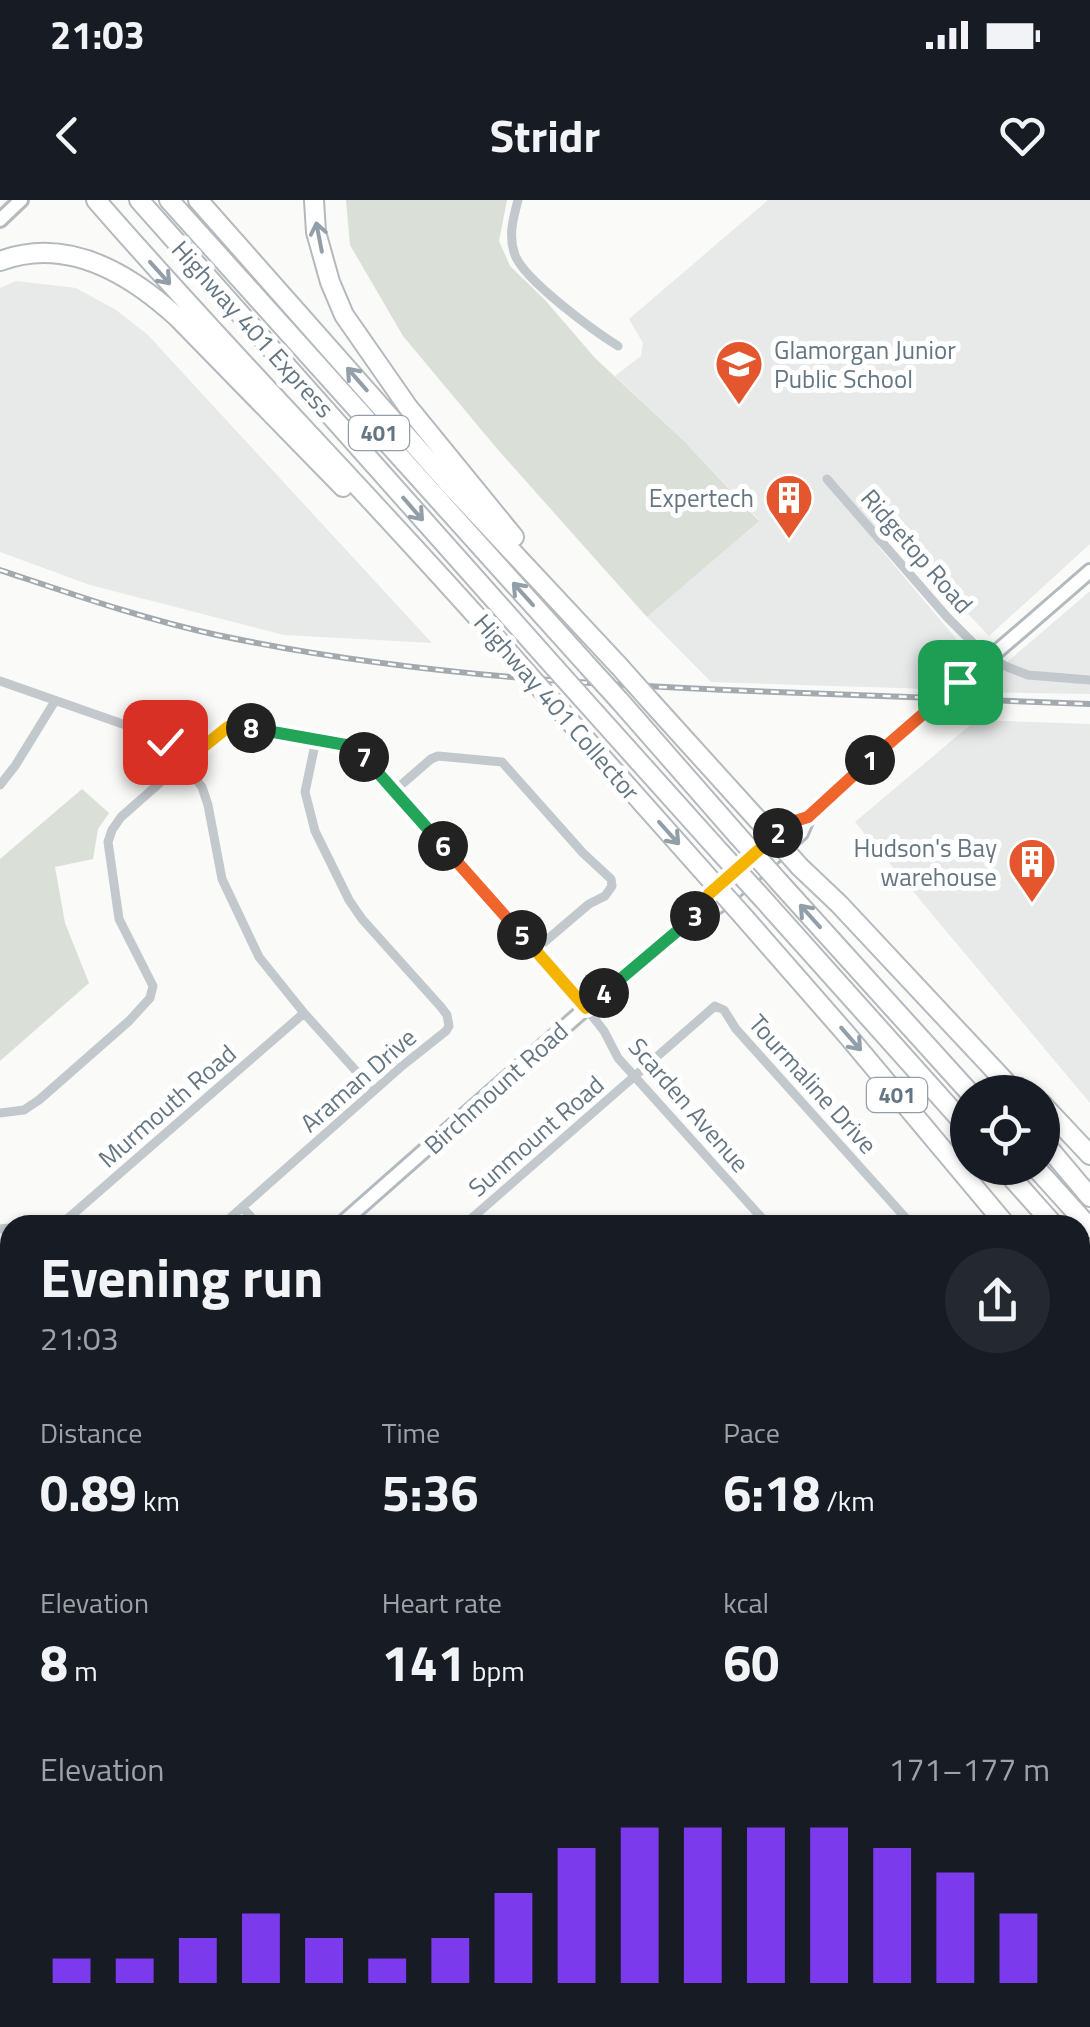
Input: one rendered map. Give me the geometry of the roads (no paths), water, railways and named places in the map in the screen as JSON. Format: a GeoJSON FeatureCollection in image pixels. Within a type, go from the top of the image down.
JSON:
{"type":"FeatureCollection","features":[{"type":"Feature","properties":{"kind":"highway","name":"Highway 401 Collector"},"geometry":{"type":"LineString","coordinates":[[94,200],[456,592],[860,1050],[998,1215]]}},
{"type":"Feature","properties":{"kind":"highway","name":"Highway 401 Express"},"geometry":{"type":"LineString","coordinates":[[139,200],[950,1108]]}},
{"type":"Feature","properties":{"kind":"highway","name":"Highway 401 Express"},"geometry":{"type":"LineString","coordinates":[[168,200],[954,1075]]}},
{"type":"Feature","properties":{"kind":"highway","name":"401"},"geometry":{"type":"LineString","coordinates":[[198,200],[450,485],[800,867],[999,1075]]}},
{"type":"Feature","properties":{"kind":"highway"},"geometry":{"type":"LineString","coordinates":[[314,200],[316,232],[330,282],[362,344],[616,662]]}},
{"type":"Feature","properties":{"kind":"highway"},"geometry":{"type":"LineString","coordinates":[[0,260],[39,252],[64,254],[96,263],[153,295],[431,575],[456,592]]}},
{"type":"Feature","properties":{"kind":"highway"},"geometry":{"type":"LineString","coordinates":[[839,904],[986,1075]]}},
{"type":"Feature","properties":{"kind":"highway"},"geometry":{"type":"LineString","coordinates":[[839,904],[1013,1075]]}},
{"type":"Feature","properties":{"kind":"highway"},"geometry":{"type":"LineString","coordinates":[[1060,1124],[1090,1156]]}},
{"type":"Feature","properties":{"kind":"highway"},"geometry":{"type":"LineString","coordinates":[[1060,1141],[1090,1172]]}},
{"type":"Feature","properties":{"kind":"highway"},"geometry":{"type":"LineString","coordinates":[[1060,1161],[1090,1196]]}},
{"type":"Feature","properties":{"kind":"highway"},"geometry":{"type":"LineString","coordinates":[[1018,1185],[1045,1215]]}},
{"type":"Feature","properties":{"kind":"highway"},"geometry":{"type":"LineString","coordinates":[[1051,1185],[1078,1215]]}},
{"type":"Feature","properties":{"kind":"main road"},"geometry":{"type":"LineString","coordinates":[[0,220],[21,200]]}},
{"type":"Feature","properties":{"kind":"main road","name":"Birchmount Road"},"geometry":{"type":"LineString","coordinates":[[351,1215],[698,913],[718,906],[774,858],[801,833],[808,817],[898,734],[1090,570]]}},
{"type":"Feature","properties":{"kind":"street"},"geometry":{"type":"LineString","coordinates":[[518,200],[511,233],[518,262],[564,306],[618,346]]}},
{"type":"Feature","properties":{"kind":"street","name":"Ridgetop Road"},"geometry":{"type":"LineString","coordinates":[[827,478],[980,650],[1004,666],[1028,675],[1090,680]]}},
{"type":"Feature","properties":{"kind":"street"},"geometry":{"type":"LineString","coordinates":[[0,681],[159,738],[170,746],[206,794],[222,880],[260,957],[374,1091]]}},
{"type":"Feature","properties":{"kind":"street"},"geometry":{"type":"LineString","coordinates":[[0,785],[54,702]]}},
{"type":"Feature","properties":{"kind":"street","name":"Scarden Avenue"},"geometry":{"type":"LineString","coordinates":[[0,1113],[24,1110],[39,1100],[150,998],[153,986],[119,919],[108,842],[120,817],[220,732],[234,726],[357,750],[586,1008],[618,1058],[759,1215]]}},
{"type":"Feature","properties":{"kind":"street","name":"Araman Drive"},"geometry":{"type":"LineString","coordinates":[[233,1215],[446,1031],[449,1020],[352,905],[315,831],[305,792],[316,740]]}},
{"type":"Feature","properties":{"kind":"street"},"geometry":{"type":"LineString","coordinates":[[394,791],[438,756],[502,762],[610,879],[610,890],[535,950]]}},
{"type":"Feature","properties":{"kind":"street","name":"Tourmaline Drive"},"geometry":{"type":"LineString","coordinates":[[634,1076],[707,1010],[720,1007],[903,1215]]}},
{"type":"Feature","properties":{"kind":"street","name":"Murmouth Road"},"geometry":{"type":"LineString","coordinates":[[72,1215],[304,1012]]}},
{"type":"Feature","properties":{"kind":"street","name":"Sunmount Road"},"geometry":{"type":"LineString","coordinates":[[475,1215],[634,1076]]}},
{"type":"Feature","properties":{"kind":"street"},"geometry":{"type":"LineString","coordinates":[[242,1207],[249,1215]]}},
{"type":"Feature","properties":{"kind":"railway"},"geometry":{"type":"LineString","coordinates":[[0,570],[135,614],[217,635],[435,670],[656,687],[1090,704]]}},
{"type":"Feature","properties":{"kind":"place","name":"Glamorgan Junior Public School"},"geometry":{"type":"Point","coordinates":[739,406]}},
{"type":"Feature","properties":{"kind":"place","name":"Expertech"},"geometry":{"type":"Point","coordinates":[789,540]}},
{"type":"Feature","properties":{"kind":"place","name":"Hudson's Bay warehouse"},"geometry":{"type":"Point","coordinates":[1032,904]}}]}
